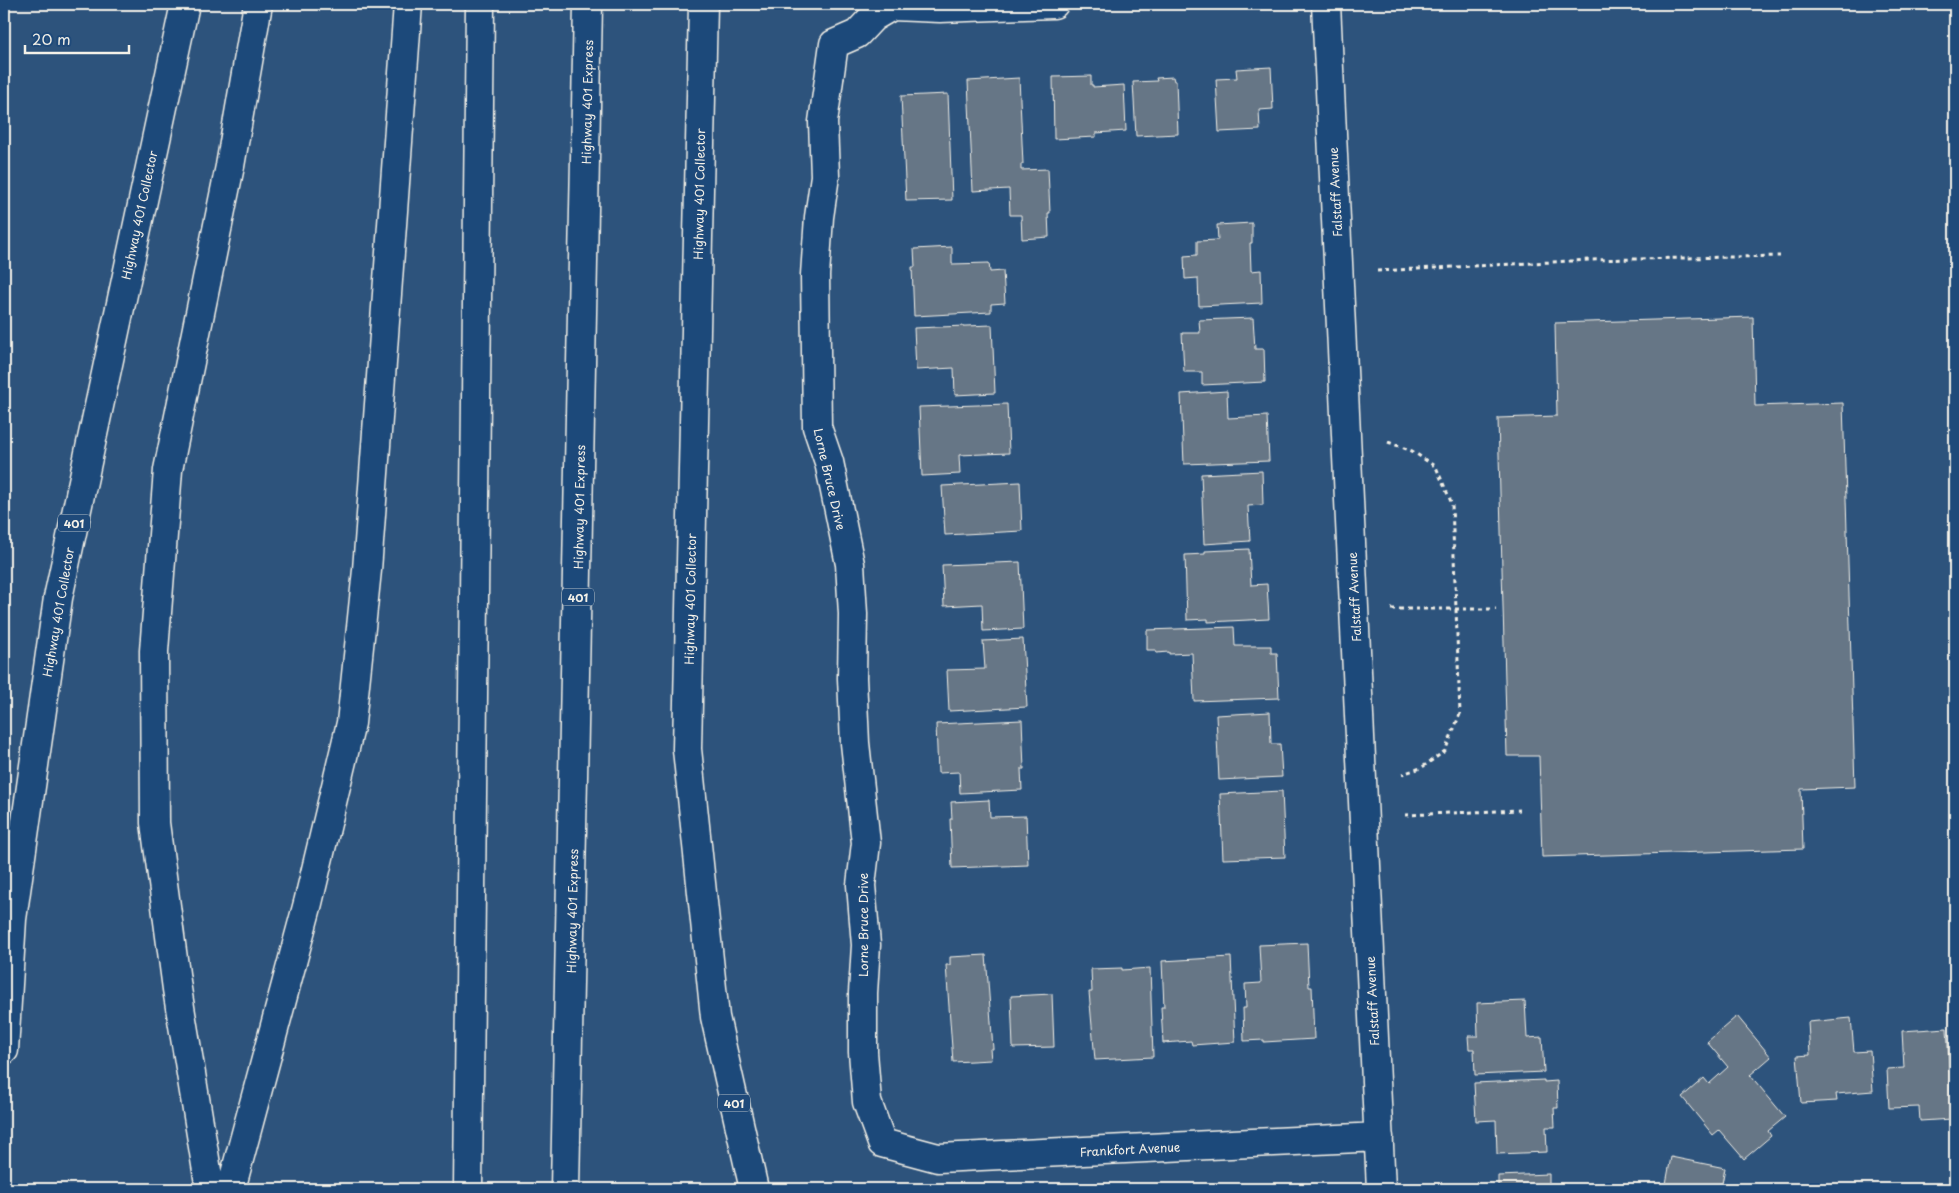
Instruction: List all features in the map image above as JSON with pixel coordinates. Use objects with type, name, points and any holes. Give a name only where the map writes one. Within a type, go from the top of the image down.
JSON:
[{"type":"main road","name":"Highway 401 Collector","points":[[4,1050],[12,919],[58,598],[185,4]]},
{"type":"main road","points":[[210,1189],[177,989],[155,823],[154,651],[168,470],[230,166],[258,4]]},
{"type":"main road","points":[[230,1189],[308,903],[351,723],[367,570],[408,4]]},
{"type":"main road","points":[[468,1189],[480,4]]},
{"type":"main road","name":"Highway 401 Express","points":[[565,1189],[588,4]]},
{"type":"main road","name":"Highway 401 Collector","points":[[703,4],[687,749],[715,1017],[754,1189]]},
{"type":"main road","name":"Lorne Bruce Drive","points":[[882,1143],[867,1102],[864,1052],[866,945],[860,885],[866,843],[855,743],[852,678],[853,614],[850,564],[829,462],[817,427],[814,275],[825,176],[823,122],[834,44],[858,34],[873,17],[892,6],[940,8],[1054,4]]},
{"type":"main road","name":"Falstaff Avenue","points":[[1326,4],[1382,1189]]},
{"type":"main road","points":[[715,1017],[736,1189]]},
{"type":"main road","name":"Frankfort Avenue","points":[[882,1143],[938,1158],[1379,1137]]},
{"type":"path","points":[[1377,270],[1590,260],[1780,256]]},
{"type":"path","points":[[1388,442],[1412,451],[1436,467],[1452,504],[1460,714],[1445,752],[1421,768],[1402,774]]},
{"type":"path","points":[[1391,609],[1496,609]]},
{"type":"path","points":[[1405,815],[1520,810]]},
{"type":"building","points":[[1271,67],[1273,109],[1259,110],[1260,130],[1219,132],[1216,79],[1237,78],[1236,69]]},
{"type":"building","points":[[1091,76],[1091,85],[1093,87],[1124,85],[1126,131],[1096,133],[1096,137],[1054,139],[1053,77]]},
{"type":"building","points":[[1173,77],[1174,81],[1176,81],[1178,134],[1136,136],[1133,82],[1157,81],[1156,78]]},
{"type":"building","points":[[1019,78],[1023,164],[1021,164],[1021,170],[1048,169],[1049,237],[1022,239],[1021,215],[1010,215],[1009,189],[973,191],[968,81]]},
{"type":"building","points":[[948,94],[952,200],[906,201],[901,96]]},
{"type":"building","points":[[1252,223],[1252,243],[1250,243],[1251,271],[1261,270],[1262,303],[1199,306],[1198,278],[1185,279],[1184,256],[1197,255],[1197,241],[1218,240],[1217,225]]},
{"type":"building","points":[[952,247],[952,264],[989,263],[990,272],[1003,271],[1005,303],[991,304],[991,312],[914,316],[912,267],[915,267],[914,249]]},
{"type":"building","points":[[1753,317],[1755,406],[1843,403],[1855,787],[1801,789],[1803,849],[1542,857],[1539,756],[1507,756],[1498,418],[1557,416],[1555,323]]},
{"type":"building","points":[[1253,318],[1255,349],[1264,349],[1265,382],[1202,385],[1202,372],[1184,372],[1182,333],[1200,333],[1199,320]]},
{"type":"building","points":[[992,325],[995,393],[955,395],[954,368],[916,370],[914,328]]},
{"type":"building","points":[[1227,391],[1228,418],[1267,416],[1269,461],[1184,464],[1181,394]]},
{"type":"building","points":[[1007,404],[1009,453],[959,455],[960,474],[922,476],[919,407]]},
{"type":"building","points":[[1262,471],[1263,505],[1248,506],[1250,541],[1204,544],[1201,474]]},
{"type":"building","points":[[1020,482],[1022,531],[945,535],[942,486]]},
{"type":"building","points":[[1249,549],[1251,585],[1267,584],[1269,619],[1208,622],[1208,619],[1187,620],[1185,555],[1205,554],[1205,551]]},
{"type":"building","points":[[1020,562],[1023,629],[983,631],[982,604],[944,606],[942,565]]},
{"type":"building","points":[[1234,627],[1235,646],[1271,646],[1271,653],[1277,653],[1279,698],[1194,701],[1192,653],[1169,654],[1169,652],[1156,653],[1156,650],[1147,650],[1147,630]]},
{"type":"building","points":[[1023,639],[1027,707],[949,711],[947,670],[985,669],[983,641]]},
{"type":"building","points":[[1270,712],[1271,744],[1280,744],[1282,777],[1219,780],[1216,715]]},
{"type":"building","points":[[1022,720],[1024,769],[1021,769],[1022,790],[960,793],[959,772],[938,773],[936,724]]},
{"type":"building","points":[[1282,791],[1285,857],[1223,859],[1220,794]]},
{"type":"building","points":[[989,800],[990,817],[1026,816],[1028,865],[952,868],[951,802]]},
{"type":"building","points":[[1307,943],[1309,987],[1312,987],[1314,1039],[1264,1042],[1264,1040],[1244,1041],[1243,1008],[1246,1008],[1245,984],[1261,983],[1259,945]]},
{"type":"building","points":[[986,955],[993,1049],[990,1049],[991,1060],[953,1062],[946,965],[950,965],[950,957]]},
{"type":"building","points":[[1231,957],[1235,1042],[1192,1045],[1191,1041],[1163,1043],[1161,1007],[1164,1007],[1162,961]]},
{"type":"building","points":[[1122,968],[1122,970],[1150,968],[1153,1057],[1095,1060],[1089,992],[1092,992],[1091,969]]},
{"type":"building","points":[[1052,994],[1054,1047],[1013,1048],[1011,996]]},
{"type":"building","points":[[1525,1001],[1527,1038],[1542,1037],[1544,1072],[1475,1075],[1474,1049],[1469,1049],[1468,1036],[1478,1036],[1477,1003]]},
{"type":"building","points":[[1737,1016],[1771,1057],[1750,1075],[1785,1117],[1768,1131],[1771,1136],[1744,1159],[1719,1130],[1713,1135],[1682,1097],[1704,1078],[1709,1084],[1728,1067],[1707,1042]]},
{"type":"building","points":[[1851,1018],[1854,1052],[1870,1051],[1873,1091],[1836,1094],[1837,1101],[1801,1103],[1797,1056],[1810,1055],[1808,1022]]},
{"type":"building","points":[[1947,1028],[1952,1119],[1920,1121],[1919,1107],[1889,1108],[1887,1069],[1904,1068],[1902,1031]]},
{"type":"building","points":[[1544,1080],[1544,1082],[1557,1081],[1558,1108],[1554,1108],[1555,1127],[1546,1127],[1547,1152],[1497,1154],[1496,1120],[1476,1121],[1474,1083]]},
{"type":"building","points":[[1671,1157],[1725,1168],[1721,1189],[1665,1189]]},
{"type":"building","points":[[1549,1174],[1549,1189],[1498,1189],[1498,1176]]}]
